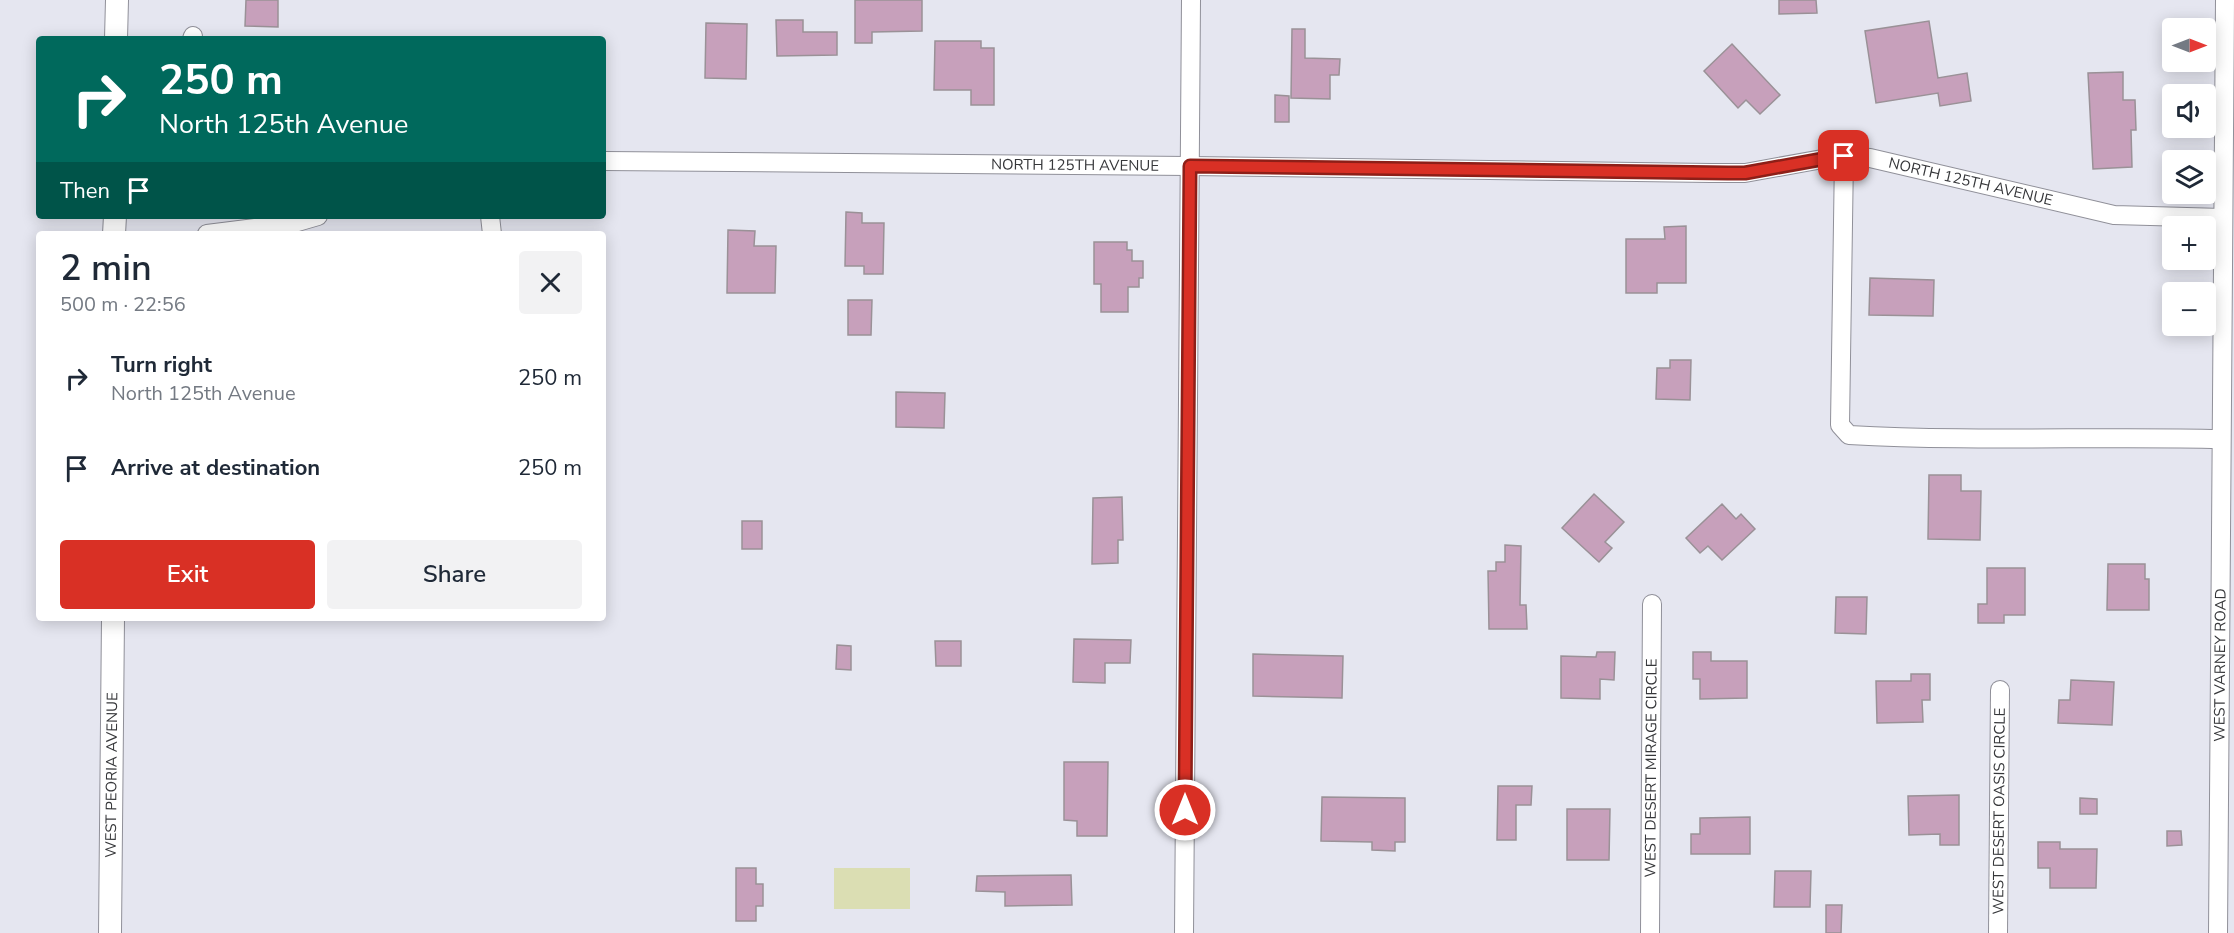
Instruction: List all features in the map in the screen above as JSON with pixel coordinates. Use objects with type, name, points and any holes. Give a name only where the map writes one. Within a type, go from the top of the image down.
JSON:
[{"type":"main road","points":[[116,36],[117,0]]},
{"type":"main road","name":"WEST PEORIA AVENUE","points":[[110,933],[113,621]]},
{"type":"street","points":[[1184,933],[1191,0]]},
{"type":"street","name":"WEST VARNEY ROAD","points":[[2218,933],[2225,0]]},
{"type":"street","points":[[1844,156],[1840,426],[1849,435],[1908,439],[2109,437],[2221,439]]},
{"type":"street","name":"NORTH 125TH AVENUE","points":[[606,161],[1745,173],[1844,156],[1870,158],[2114,215],[2223,218]]},
{"type":"street","points":[[231,231],[294,223],[308,219]]},
{"type":"street","name":"WEST DESERT MIRAGE CIRCLE","points":[[1650,933],[1652,604]]},
{"type":"street","name":"WEST DESERT OASIS CIRCLE","points":[[1998,933],[2000,690]]},
{"type":"green space","points":[[834,868],[910,868],[910,909],[834,909]]},
{"type":"building","points":[[246,0],[278,0],[278,27],[245,26]]},
{"type":"building","points":[[855,0],[922,0],[922,31],[872,32],[872,43],[855,43]]},
{"type":"building","points":[[1779,0],[1816,0],[1817,13],[1779,14]]},
{"type":"building","points":[[776,20],[803,20],[803,32],[837,32],[837,55],[777,56]]},
{"type":"building","points":[[1929,21],[1938,78],[1967,73],[1971,101],[1940,106],[1938,93],[1876,103],[1865,31]]},
{"type":"building","points":[[706,23],[747,24],[746,79],[705,78]]},
{"type":"building","points":[[1292,29],[1305,29],[1305,58],[1340,59],[1339,75],[1330,75],[1330,99],[1291,98]]},
{"type":"building","points":[[935,41],[981,41],[981,48],[994,48],[994,105],[971,105],[971,90],[934,90]]},
{"type":"building","points":[[1732,44],[1780,95],[1760,114],[1746,100],[1738,108],[1704,71]]},
{"type":"building","points":[[2123,72],[2123,100],[2135,100],[2136,130],[2131,130],[2132,167],[2093,169],[2088,73]]},
{"type":"building","points":[[1275,95],[1289,96],[1289,122],[1275,122]]},
{"type":"building","points":[[846,212],[862,213],[862,223],[884,223],[883,274],[864,274],[864,266],[845,266]]},
{"type":"building","points":[[1686,226],[1686,283],[1657,283],[1657,293],[1626,293],[1626,239],[1665,239],[1664,227]]},
{"type":"building","points":[[728,230],[755,231],[754,246],[776,246],[775,293],[727,293]]},
{"type":"building","points":[[1094,242],[1127,242],[1127,250],[1132,250],[1132,261],[1143,261],[1143,278],[1139,278],[1139,287],[1128,287],[1128,312],[1101,312],[1101,284],[1094,284]]},
{"type":"building","points":[[1870,278],[1934,280],[1933,316],[1869,315]]},
{"type":"building","points":[[848,300],[872,300],[871,335],[848,335]]},
{"type":"building","points":[[1670,360],[1691,360],[1690,400],[1656,399],[1657,368],[1670,368]]},
{"type":"building","points":[[896,392],[945,393],[944,428],[896,427]]},
{"type":"building","points":[[1929,475],[1961,475],[1961,491],[1981,491],[1980,540],[1928,539]]},
{"type":"building","points":[[1594,494],[1624,522],[1605,542],[1612,548],[1599,562],[1562,528]]},
{"type":"building","points":[[1122,497],[1123,540],[1118,540],[1118,563],[1092,564],[1093,498]]},
{"type":"building","points":[[1722,504],[1736,519],[1741,514],[1755,529],[1722,560],[1708,546],[1700,553],[1686,538]]},
{"type":"building","points":[[742,521],[762,521],[762,549],[742,549]]},
{"type":"building","points":[[1505,545],[1521,546],[1520,605],[1526,605],[1527,629],[1489,629],[1488,571],[1496,571],[1496,562],[1505,562]]},
{"type":"building","points":[[2108,564],[2145,564],[2145,579],[2149,579],[2149,610],[2107,610]]},
{"type":"building","points":[[1987,568],[2025,568],[2025,615],[2004,615],[2004,623],[1978,623],[1978,604],[1987,604]]},
{"type":"building","points":[[1836,597],[1867,597],[1866,634],[1835,633]]},
{"type":"building","points":[[1074,639],[1131,640],[1130,663],[1105,663],[1105,683],[1073,682]]},
{"type":"building","points":[[935,641],[961,641],[961,666],[936,666]]},
{"type":"building","points":[[837,645],[851,646],[851,670],[836,669]]},
{"type":"building","points":[[1597,652],[1615,652],[1614,680],[1600,679],[1600,699],[1561,698],[1561,656],[1596,657]]},
{"type":"building","points":[[1693,652],[1711,652],[1711,661],[1747,661],[1747,698],[1700,699],[1700,679],[1693,679]]},
{"type":"building","points":[[1253,654],[1343,656],[1342,698],[1253,696]]},
{"type":"building","points":[[1911,674],[1930,674],[1930,700],[1922,700],[1923,722],[1877,723],[1876,681],[1911,681]]},
{"type":"building","points":[[2071,680],[2114,682],[2112,725],[2058,723],[2059,700],[2070,700]]},
{"type":"building","points":[[1064,762],[1108,762],[1107,836],[1077,836],[1077,821],[1064,820]]},
{"type":"building","points":[[1498,786],[1532,786],[1531,805],[1516,805],[1516,840],[1497,840]]},
{"type":"building","points":[[1959,795],[1959,845],[1940,845],[1940,834],[1909,835],[1908,796]]},
{"type":"building","points":[[1322,797],[1405,798],[1405,842],[1395,842],[1395,851],[1372,850],[1372,842],[1321,841]]},
{"type":"building","points":[[2080,798],[2097,799],[2097,814],[2080,814]]},
{"type":"building","points":[[1567,809],[1610,809],[1609,860],[1567,860]]},
{"type":"building","points":[[1750,817],[1750,854],[1691,854],[1691,834],[1700,834],[1700,818]]},
{"type":"building","points":[[2167,831],[2181,831],[2182,845],[2167,846]]},
{"type":"building","points":[[2038,842],[2060,842],[2060,849],[2097,849],[2096,888],[2050,888],[2050,868],[2038,868]]},
{"type":"building","points":[[736,868],[756,868],[756,884],[763,884],[763,906],[756,906],[756,921],[736,921]]},
{"type":"building","points":[[1775,871],[1811,871],[1810,907],[1774,907]]},
{"type":"building","points":[[1071,875],[1072,905],[1005,906],[1005,892],[976,891],[977,876]]},
{"type":"building","points":[[1826,905],[1842,905],[1841,933],[1826,933]]},
{"type":"route","points":[[1185,810],[1190,166],[1745,173],[1844,156]]}]
